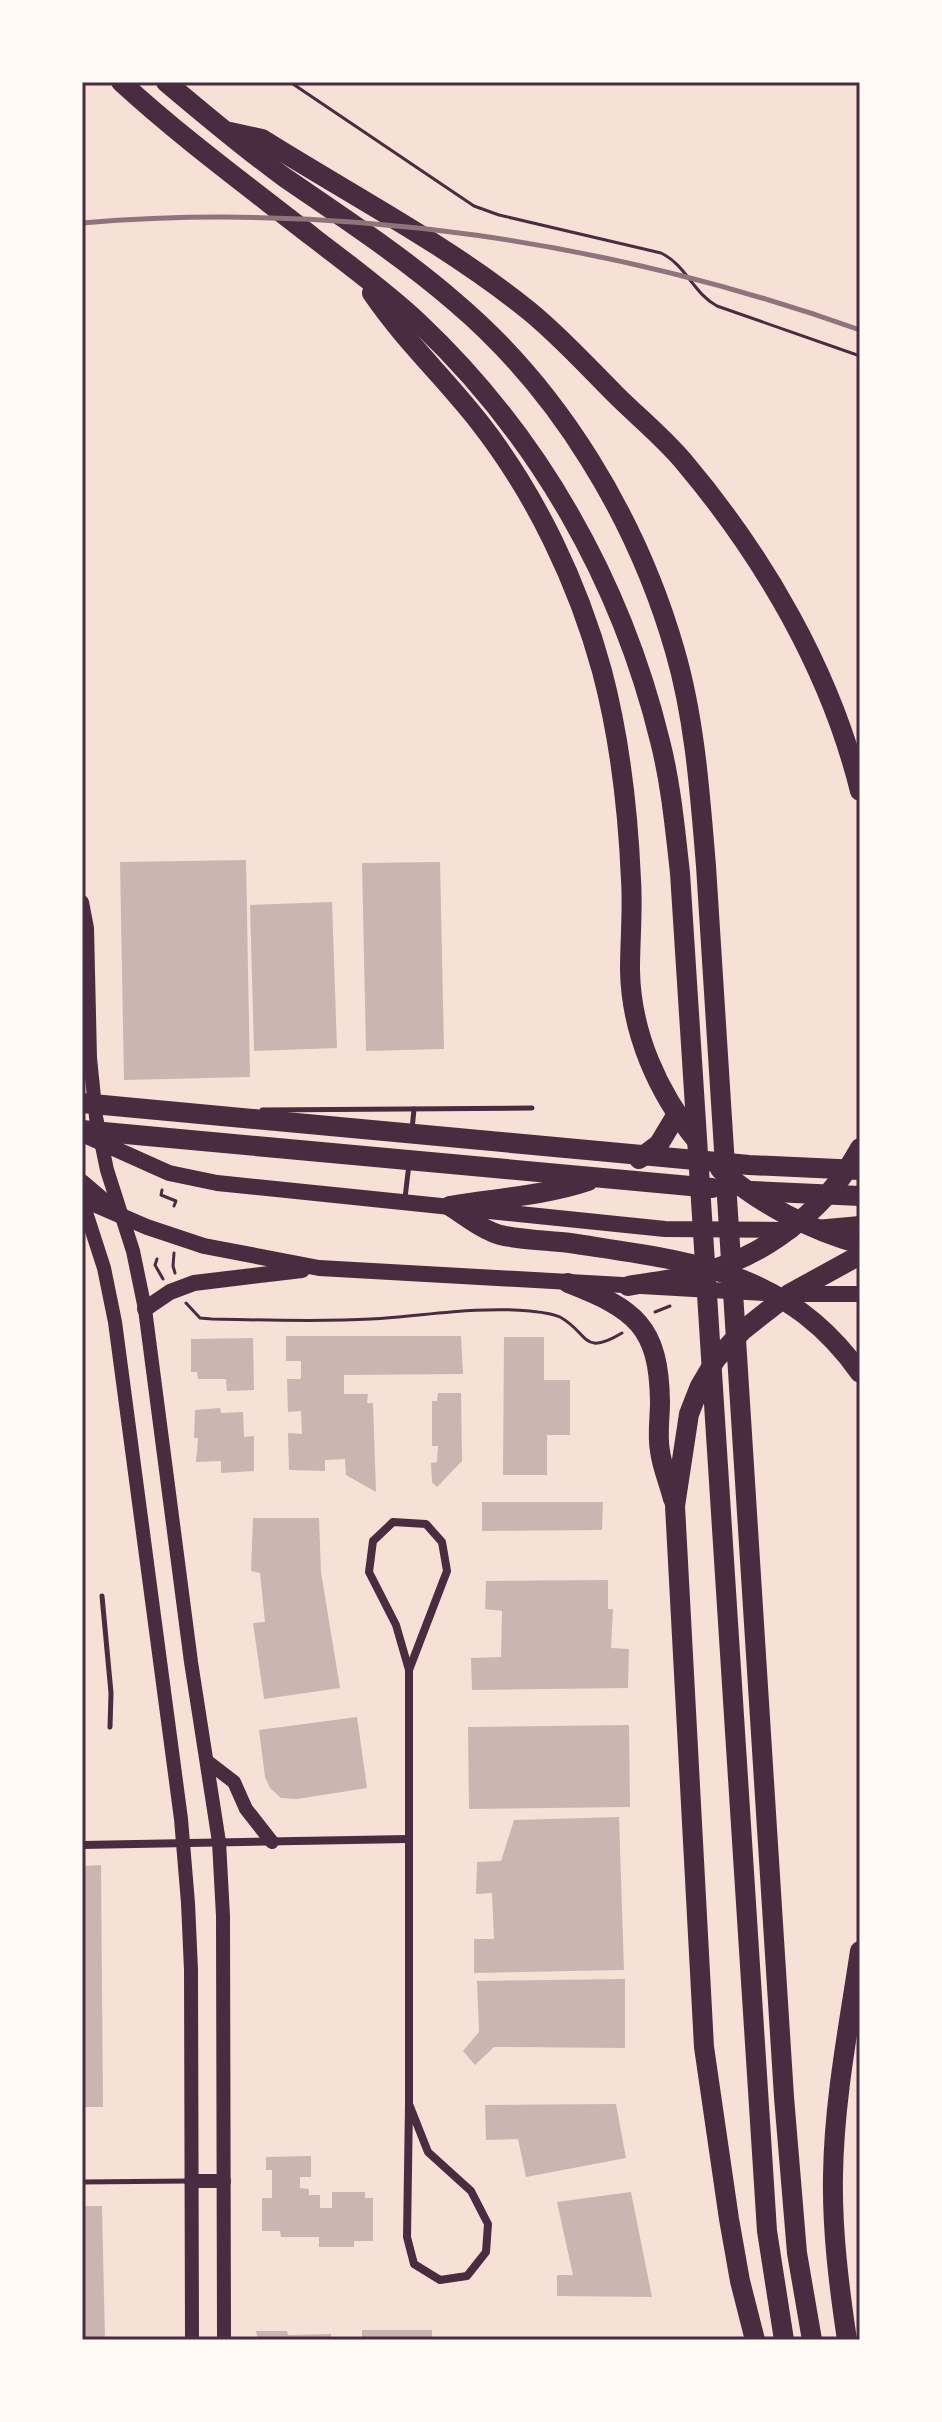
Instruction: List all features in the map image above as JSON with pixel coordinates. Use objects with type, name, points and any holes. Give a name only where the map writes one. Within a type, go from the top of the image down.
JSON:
[{"type":"highway","points":[[121,82],[180,134],[416,320],[503,412],[576,524],[609,588],[641,674],[663,757],[680,873],[767,2231],[784,2340]]},
{"type":"highway","points":[[166,82],[222,130],[455,302],[497,341],[570,429],[600,479],[631,534],[675,650],[688,708],[701,811],[790,2183],[797,2253],[812,2340]]},
{"type":"highway","points":[[222,130],[262,139],[446,252],[498,288],[557,335],[673,450],[737,529],[793,621],[824,687],[860,791]]},
{"type":"highway","points":[[359,273],[390,319],[448,383],[512,469],[566,571],[586,622],[602,672],[628,819],[632,896],[630,973],[636,1017],[650,1065],[677,1114],[707,1154],[735,1182],[800,1226],[860,1244]]},
{"type":"highway","points":[[82,1103],[749,1165],[860,1170]]},
{"type":"highway","points":[[450,1206],[561,1189],[608,1174],[631,1164],[659,1144],[677,1114]]},
{"type":"highway","points":[[82,1132],[655,1184],[860,1196]]},
{"type":"highway","points":[[628,1286],[715,1269],[800,1226],[842,1179],[860,1148]]},
{"type":"highway","points":[[450,1206],[494,1234],[597,1247],[715,1269],[782,1295],[829,1334],[860,1373]]},
{"type":"highway","points":[[755,2340],[732,2234],[704,2047],[675,1506],[689,1414],[700,1386],[728,1344],[782,1295],[860,1255]]},
{"type":"highway","points":[[568,1283],[612,1301],[638,1322],[651,1341],[658,1363],[660,1451],[675,1506]]},
{"type":"highway","points":[[847,2340],[834,2227],[833,2175],[837,2110],[860,1951]]},
{"type":"main road","points":[[82,902],[88,947],[92,1081],[101,1145],[133,1251],[145,1309],[191,1662],[219,1842],[223,1916],[224,2340]]},
{"type":"main road","points":[[82,1132],[101,1145],[169,1173],[217,1183],[665,1229],[860,1224]]},
{"type":"main road","points":[[82,1182],[122,1217]]},
{"type":"main road","points":[[82,1200],[176,1238],[231,1253],[319,1268],[782,1295],[860,1294]]},
{"type":"main road","points":[[82,1200],[104,1268],[115,1322],[182,1841],[191,1970],[192,2340]]},
{"type":"main road","points":[[145,1309],[173,1286],[319,1268]]},
{"type":"main road","points":[[208,1762],[234,1782],[246,1809],[272,1842]]},
{"type":"main road","points":[[191,2181],[224,2181]]},
{"type":"street","points":[[409,1670],[447,1571],[442,1542],[426,1524],[393,1522],[373,1541],[369,1572],[396,1625],[409,1670],[407,2237],[414,2264],[440,2280],[467,2276],[486,2252],[488,2224],[471,2191],[428,2152],[409,2104]]},
{"type":"street","points":[[82,1845],[408,1839]]},
{"type":"lane","points":[[411,1137],[414,1108]]},
{"type":"lane","points":[[262,1110],[532,1108]]},
{"type":"lane","points":[[201,1111],[246,1110]]},
{"type":"lane","points":[[404,1203],[410,1152]]},
{"type":"lane","points":[[102,1596],[111,1693],[110,1727]]},
{"type":"lane","points":[[82,2182],[191,2181]]},
{"type":"path","points":[[290,82],[474,206],[499,215],[661,253],[681,267],[701,294],[717,306],[860,356]]},
{"type":"path","points":[[162,1190],[161,1195],[176,1201],[174,1206]]},
{"type":"path","points":[[173,1286],[176,1238]]},
{"type":"path","points":[[157,1259],[155,1265],[200,1318],[373,1319],[404,1314],[528,1311],[561,1318],[584,1339],[596,1344],[607,1341],[661,1308],[676,1304]]},
{"type":"building","points":[[246,860],[250,1077],[124,1080],[120,862]]},
{"type":"building","points":[[440,862],[444,1049],[366,1051],[362,863]]},
{"type":"building","points":[[332,902],[337,1048],[254,1051],[250,905]]},
{"type":"building","points":[[286,1336],[461,1336],[463,1374],[344,1375],[344,1394],[368,1394],[367,1403],[373,1403],[376,1492],[346,1475],[345,1459],[325,1460],[325,1471],[289,1470],[288,1433],[302,1434],[301,1411],[288,1412],[287,1379],[301,1379],[301,1361],[286,1361]]},
{"type":"building","points":[[504,1337],[544,1337],[544,1380],[570,1380],[570,1435],[547,1435],[547,1475],[503,1475]]},
{"type":"building","points":[[253,1338],[254,1390],[227,1391],[226,1379],[198,1379],[197,1372],[191,1372],[191,1339]]},
{"type":"building","points":[[438,1393],[461,1393],[462,1461],[437,1487],[432,1482],[431,1463],[437,1462],[438,1446],[432,1446],[432,1401],[437,1401]]},
{"type":"building","points":[[220,1408],[221,1413],[243,1412],[244,1437],[254,1436],[254,1471],[221,1473],[221,1461],[196,1462],[198,1438],[194,1438],[195,1410]]},
{"type":"building","points":[[482,1502],[603,1502],[602,1530],[482,1531]]},
{"type":"building","points":[[253,1518],[319,1518],[321,1572],[340,1688],[264,1699],[253,1623],[265,1622],[260,1573],[251,1571]]},
{"type":"building","points":[[608,1580],[608,1609],[613,1609],[611,1648],[629,1649],[628,1688],[472,1690],[471,1658],[501,1657],[502,1611],[485,1609],[486,1581]]},
{"type":"building","points":[[357,1717],[367,1788],[297,1799],[281,1798],[270,1788],[265,1777],[259,1730]]},
{"type":"building","points":[[629,1725],[630,1807],[469,1809],[468,1727]]},
{"type":"building","points":[[619,1817],[624,1970],[474,1973],[474,1939],[494,1939],[492,1893],[476,1894],[477,1862],[501,1861],[514,1820]]},
{"type":"building","points":[[101,1865],[103,2107],[82,2107],[82,1866]]},
{"type":"building","points":[[625,1979],[625,2048],[494,2047],[475,2065],[463,2051],[479,2032],[477,1981]]},
{"type":"building","points":[[616,2104],[626,2158],[526,2177],[518,2139],[486,2140],[485,2105]]},
{"type":"building","points":[[311,2156],[311,2177],[300,2177],[300,2188],[309,2189],[309,2195],[320,2195],[320,2208],[332,2208],[332,2192],[365,2192],[365,2198],[373,2198],[373,2241],[354,2241],[354,2247],[319,2247],[319,2237],[281,2237],[280,2231],[262,2231],[262,2198],[272,2198],[272,2170],[266,2170],[266,2157]]},
{"type":"building","points":[[631,2192],[652,2297],[557,2296],[557,2275],[573,2275],[557,2202]]},
{"type":"building","points":[[82,2206],[102,2206],[105,2340],[82,2340]]},
{"type":"building","points":[[362,2330],[432,2330],[432,2340],[362,2340]]},
{"type":"building","points":[[256,2331],[287,2331],[288,2335],[331,2334],[331,2340],[258,2340]]},
{"type":"railway","points":[[82,223],[181,218],[280,218],[378,224],[477,235],[671,273],[766,299],[860,330]]}]
